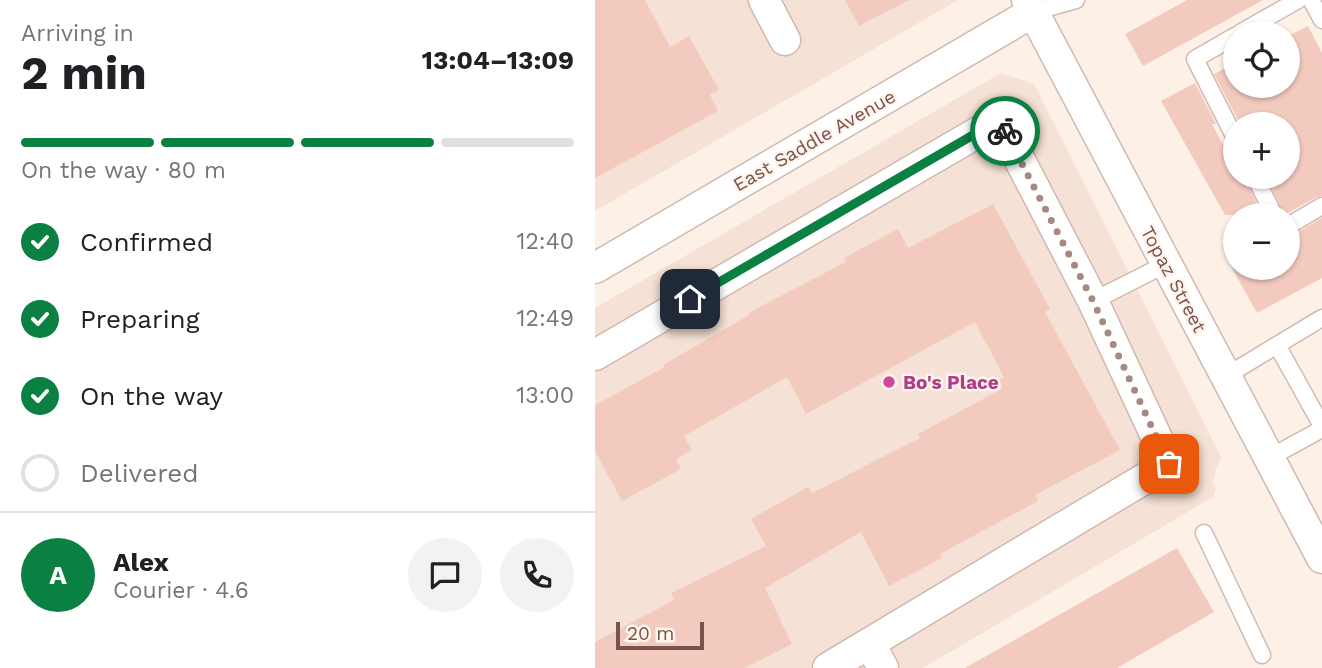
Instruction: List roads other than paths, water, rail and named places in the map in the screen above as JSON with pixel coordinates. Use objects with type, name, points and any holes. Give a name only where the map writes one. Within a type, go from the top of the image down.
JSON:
[{"type":"street","points":[[764,0],[785,40]]},
{"type":"street","name":"Topaz Street","points":[[1030,6],[1322,558]]},
{"type":"street","name":"East Saddle Avenue","points":[[595,268],[1030,6]]},
{"type":"street","points":[[595,355],[999,120],[1093,301],[1169,464],[876,656],[828,668]]},
{"type":"lane","points":[[1030,6],[1076,0]]},
{"type":"lane","points":[[1261,21],[1299,0]]},
{"type":"lane","points":[[1311,0],[1322,20]]},
{"type":"lane","points":[[1223,43],[1195,59],[1223,114]]},
{"type":"lane","points":[[1300,219],[1322,206]]},
{"type":"lane","points":[[1093,301],[1166,264]]},
{"type":"lane","points":[[1226,376],[1322,318]]},
{"type":"lane","points":[[1269,458],[1322,428],[1277,345]]},
{"type":"lane","points":[[1204,533],[1262,655]]},
{"type":"place","name":"Bo's Place","points":[[889,382]]}]
